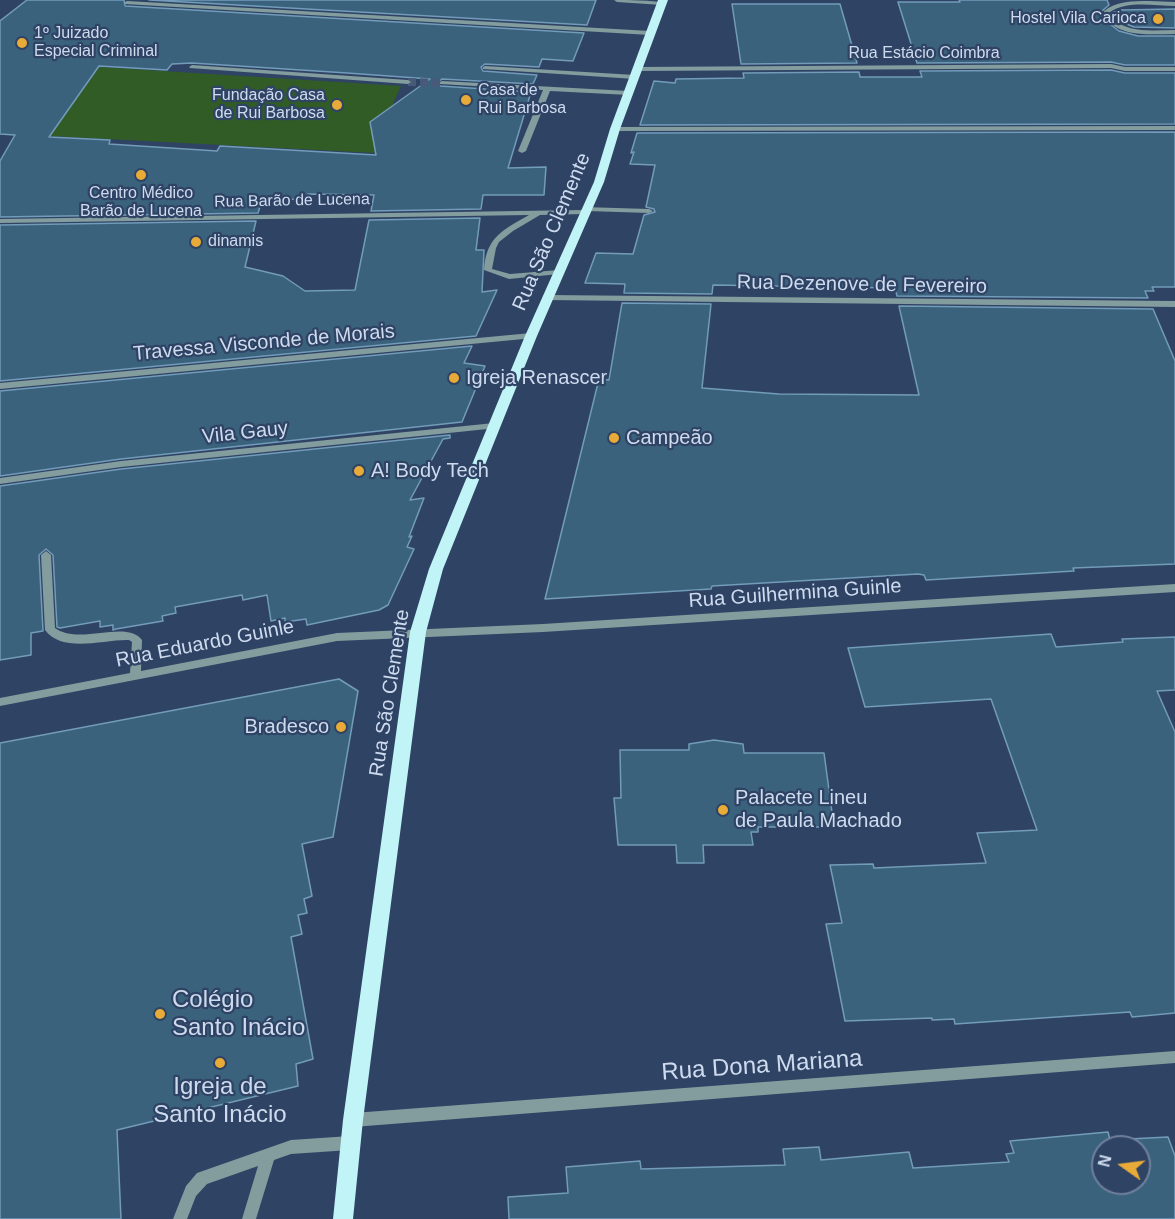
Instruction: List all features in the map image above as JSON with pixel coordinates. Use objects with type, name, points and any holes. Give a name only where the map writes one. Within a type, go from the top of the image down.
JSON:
[{"type":"main road","name":"Rua São Clemente","points":[[343,1219],[350,1143],[418,632],[436,569],[531,336],[599,182],[615,129],[662,1]]},
{"type":"street","points":[[618,0],[662,1]]},
{"type":"street","points":[[128,3],[651,31]]},
{"type":"street","points":[[1175,4],[1120,5],[1111,7],[1107,11],[1108,19],[1121,30],[1175,32]]},
{"type":"street","points":[[493,20],[651,31]]},
{"type":"street","name":"Rua Estácio Coimbra","points":[[485,68],[637,73],[673,69],[1111,66],[1125,69],[1175,69]]},
{"type":"street","points":[[192,67],[408,82]]},
{"type":"street","points":[[442,83],[629,93]]},
{"type":"street","points":[[522,151],[547,89]]},
{"type":"street","points":[[615,129],[1175,128]]},
{"type":"street","name":"Rua Barão de Lucena","points":[[0,220],[650,211]]},
{"type":"street","points":[[538,213],[493,242],[487,253],[488,270],[509,277],[559,272]]},
{"type":"street","name":"Rua Dezenove de Fevereiro","points":[[548,298],[1175,304]]},
{"type":"street","name":"Travessa Visconde de Morais","points":[[0,386],[531,336]]},
{"type":"street","name":"Vila Gauy","points":[[0,481],[121,464],[494,426]]},
{"type":"street","points":[[46,555],[50,630],[56,637],[68,639],[131,636],[137,640],[135,675]]},
{"type":"street","name":"Rua Guilhermina Guinle","points":[[418,632],[543,628],[1175,588]]},
{"type":"street","name":"Rua Eduardo Guinle","points":[[0,702],[337,636],[418,632]]},
{"type":"street","name":"Rua Dona Mariana","points":[[353,1120],[1175,1057]]},
{"type":"street","points":[[180,1219],[191,1191],[202,1178],[291,1147],[350,1143]]},
{"type":"street","points":[[249,1219],[267,1155]]},
{"type":"green space","points":[[99,67],[401,86],[391,108],[395,154],[49,136]]},
{"type":"building","points":[[27,0],[124,0],[125,6],[584,33],[573,61],[542,59],[539,67],[485,64],[481,67],[483,71],[537,75],[533,84],[442,79],[438,82],[440,86],[531,92],[508,168],[546,167],[544,195],[483,195],[481,209],[371,211],[374,195],[308,194],[307,199],[262,200],[258,213],[0,217],[0,161],[15,135],[0,134],[0,21]],"holes":[[[192,63],[430,79],[370,122],[376,155],[220,146],[217,151],[109,144],[110,140],[49,137],[99,66],[167,70],[172,64]]]},
{"type":"building","points":[[149,0],[596,0],[587,25]]},
{"type":"building","points":[[959,0],[1107,0],[1109,5],[1102,11],[1103,19],[1119,31],[1138,36],[1175,36],[1175,65],[1125,65],[1111,62],[917,63],[898,2],[960,2]]},
{"type":"building","points":[[732,4],[840,4],[857,63],[741,64]]},
{"type":"building","points":[[1175,9],[1175,28],[1134,27],[1119,21],[1113,17],[1112,13],[1121,10]]},
{"type":"building","points":[[1111,70],[1125,73],[1175,73],[1175,124],[640,125],[654,81],[675,83],[676,79],[744,78],[743,73],[859,72],[860,77],[922,77],[920,71]]},
{"type":"building","points":[[1175,132],[1175,287],[1152,287],[1154,291],[1145,291],[1148,298],[897,296],[895,288],[713,285],[712,294],[624,293],[625,284],[585,283],[596,253],[633,254],[644,215],[655,212],[654,209],[646,207],[655,165],[630,164],[637,133]]},
{"type":"building","points":[[480,218],[476,250],[484,250],[482,292],[497,290],[476,336],[0,381],[0,225],[256,221],[245,267],[283,276],[305,291],[355,290],[369,220]]},
{"type":"building","points":[[622,303],[711,304],[702,388],[779,394],[919,395],[899,306],[1153,309],[1175,361],[1175,564],[1073,568],[1074,571],[926,580],[924,575],[918,574],[712,586],[711,589],[545,599],[599,379],[609,380]]},
{"type":"building","points":[[472,346],[464,363],[485,366],[462,422],[121,459],[0,476],[0,391]]},
{"type":"building","points":[[450,435],[450,438],[443,439],[410,500],[424,498],[407,547],[414,549],[388,605],[379,610],[307,625],[306,619],[285,622],[285,618],[271,621],[267,595],[243,600],[242,595],[175,607],[176,613],[162,616],[163,621],[113,630],[113,625],[100,627],[100,621],[60,628],[57,627],[53,555],[46,549],[39,555],[43,631],[31,633],[31,655],[0,660],[0,486],[121,469]]},
{"type":"building","points":[[1051,634],[1056,647],[1123,642],[1122,639],[1175,637],[1175,690],[1157,691],[1175,732],[1175,1013],[1132,1017],[1130,1012],[955,1024],[954,1019],[932,1020],[932,1018],[845,1021],[826,924],[842,923],[830,865],[873,864],[874,868],[986,863],[977,833],[1037,830],[991,699],[865,707],[848,648]]},
{"type":"building","points":[[339,679],[358,691],[333,837],[302,844],[312,896],[304,899],[307,913],[298,915],[302,934],[291,937],[313,1059],[296,1064],[298,1086],[117,1130],[121,1219],[0,1219],[0,743]]},
{"type":"building","name":"Palacete Lineu de Paula Machado","points":[[714,740],[743,744],[744,753],[824,753],[834,827],[758,827],[758,832],[751,832],[753,845],[703,845],[704,863],[677,863],[676,845],[618,845],[614,798],[621,798],[620,750],[689,750],[689,744]]},
{"type":"building","points":[[1108,1132],[1109,1135],[1091,1135],[1091,1195],[1151,1195],[1151,1138],[1168,1137],[1175,1156],[1175,1219],[509,1219],[508,1197],[568,1193],[566,1167],[640,1161],[641,1169],[785,1165],[783,1149],[819,1147],[821,1160],[909,1152],[913,1168],[1009,1162],[1006,1154],[1014,1153],[1010,1141]]},
{"type":"tunnel","points":[[408,82],[442,83]]},
{"type":"place","name":"Hostel Vila Carioca","points":[[1158,19]]},
{"type":"place","name":"1º Juizado Especial Criminal","points":[[22,43]]},
{"type":"place","name":"Casa de Rui Barbosa","points":[[466,100]]},
{"type":"place","name":"Fundação Casa de Rui Barbosa","points":[[337,105]]},
{"type":"place","name":"Centro Médico Barão de Lucena","points":[[141,175]]},
{"type":"place","name":"dinamis","points":[[196,242]]},
{"type":"place","name":"Igreja Renascer","points":[[454,378]]},
{"type":"place","name":"Campeão","points":[[614,438]]},
{"type":"place","name":"A! Body Tech","points":[[359,471]]},
{"type":"place","name":"Bradesco","points":[[341,727]]},
{"type":"place","name":"Palacete Lineu de Paula Machado","points":[[723,810]]},
{"type":"place","name":"Colégio Santo Inácio","points":[[160,1014]]},
{"type":"place","name":"Igreja de Santo Inácio","points":[[220,1063]]}]
